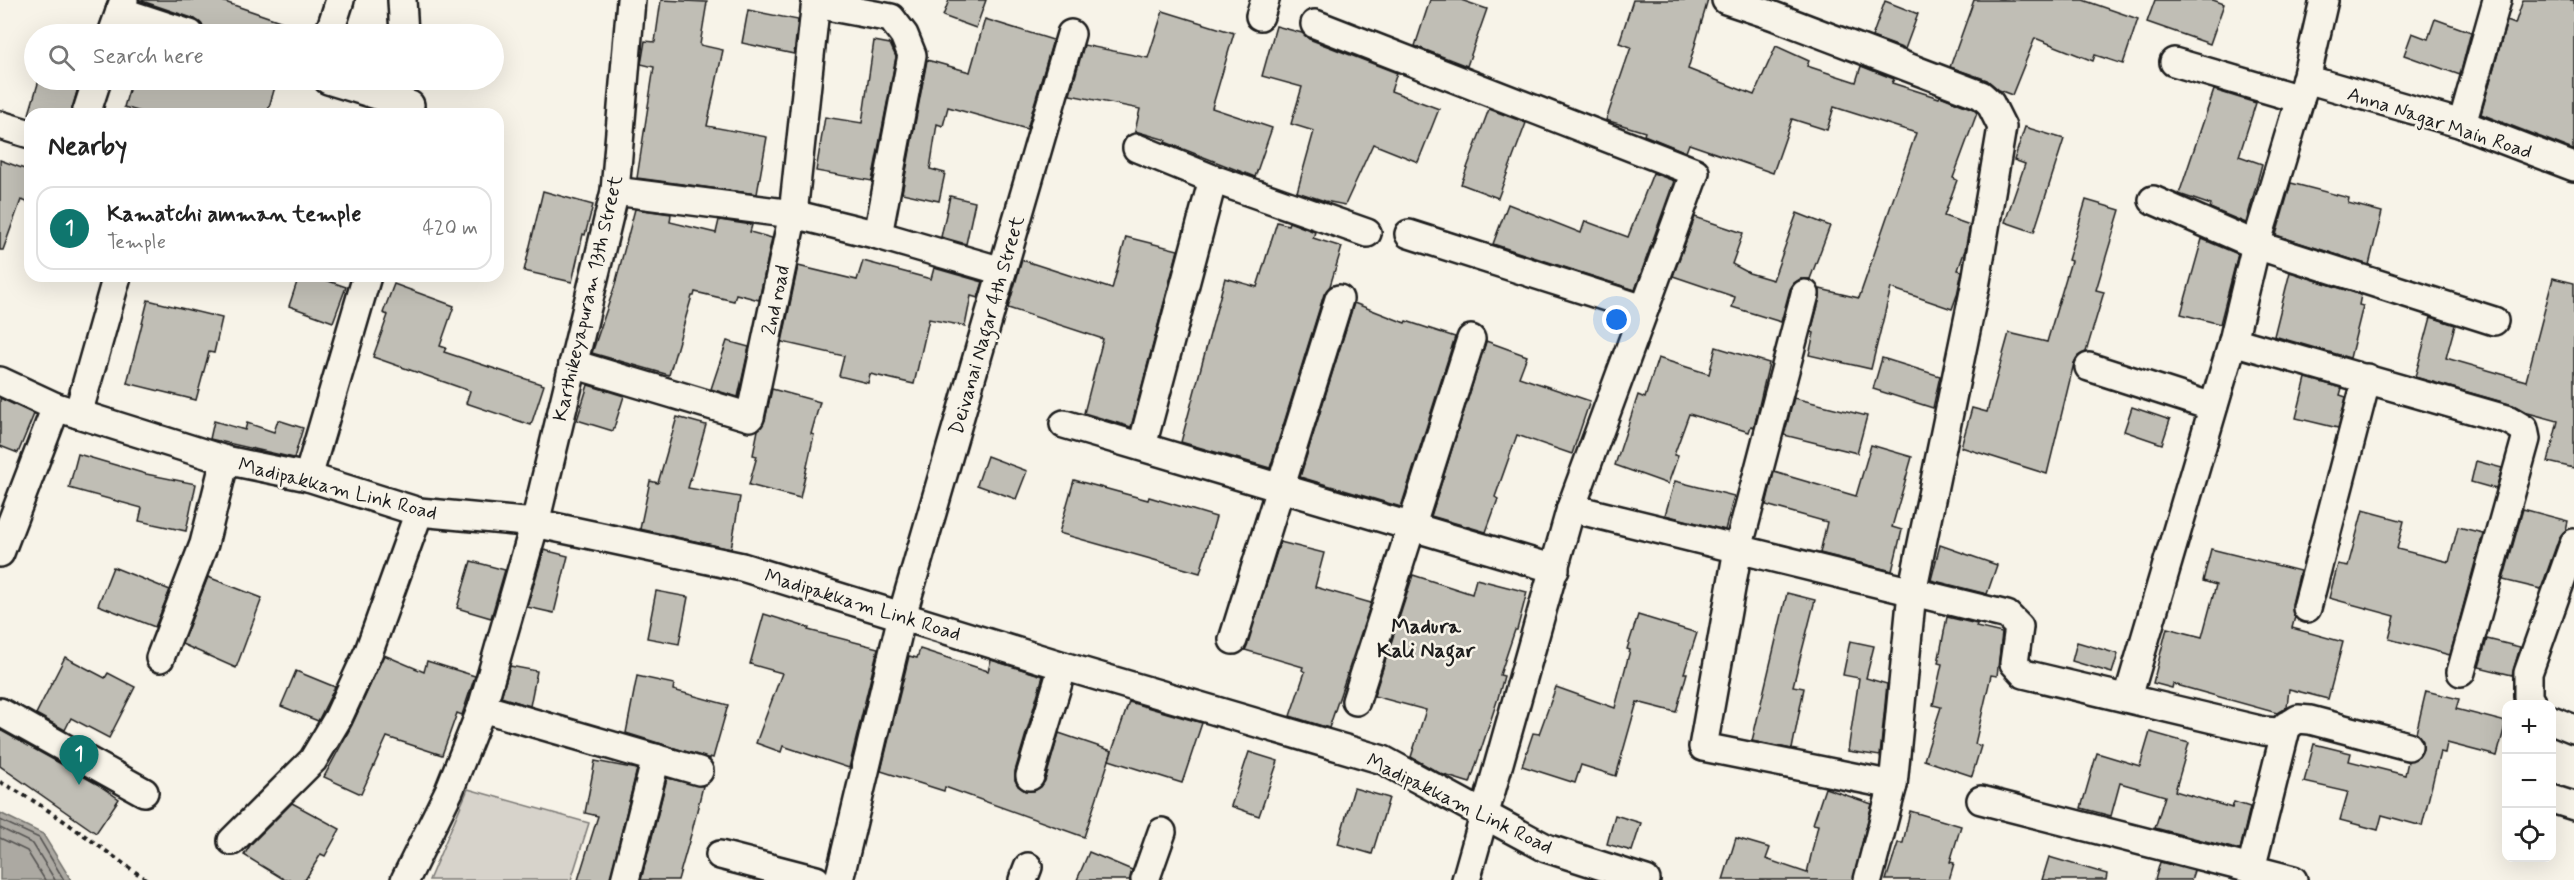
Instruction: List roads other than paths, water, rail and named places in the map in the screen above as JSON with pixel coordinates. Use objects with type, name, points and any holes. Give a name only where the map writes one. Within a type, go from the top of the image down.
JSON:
[{"type":"street","points":[[332,24],[340,0]]},
{"type":"street","points":[[402,0],[403,24]]},
{"type":"street","name":"Karthikeyapuram 13th Street","points":[[405,880],[449,790],[482,708],[535,523],[615,191],[631,0]]},
{"type":"street","points":[[1726,0],[1981,95],[1990,103],[2002,127],[1975,287],[1912,592],[1893,785],[1868,880]]},
{"type":"street","points":[[2128,697],[2233,341],[2256,245],[2303,89],[2324,0]]},
{"type":"street","points":[[2462,124],[2497,0]]},
{"type":"street","points":[[816,2],[891,18],[904,35],[912,55],[878,236]]},
{"type":"street","name":"2nd road","points":[[573,364],[750,417],[793,214],[816,2]]},
{"type":"street","points":[[118,15],[152,24]]},
{"type":"street","points":[[1315,24],[1695,172],[1571,508],[1466,880]]},
{"type":"street","name":"Deivanai Nagar 4th Street","points":[[839,880],[902,616],[1071,34]]},
{"type":"street","name":"Anna Nagar Main Road","points":[[2174,62],[2462,124],[2574,167]]},
{"type":"street","points":[[88,108],[94,90]]},
{"type":"street","points":[[368,90],[409,100]]},
{"type":"street","points":[[0,125],[24,132]]},
{"type":"street","points":[[1137,148],[1213,179],[1367,233]]},
{"type":"street","points":[[1142,446],[1213,179]]},
{"type":"street","points":[[615,191],[793,214],[1002,271]]},
{"type":"street","points":[[2153,200],[2256,245],[2494,321]]},
{"type":"street","points":[[1409,234],[1644,309]]},
{"type":"street","points":[[0,552],[67,410],[115,282]]},
{"type":"street","points":[[308,477],[365,282]]},
{"type":"street","points":[[1805,294],[1738,549],[1703,747],[1893,785]]},
{"type":"street","points":[[1233,640],[1339,299]]},
{"type":"street","points":[[1356,701],[1471,339]]},
{"type":"street","points":[[2233,341],[2509,420],[2524,429],[2526,439],[2461,672]]},
{"type":"street","points":[[2089,367],[2213,407]]},
{"type":"street","points":[[2307,608],[2367,378]]},
{"type":"street","points":[[0,381],[67,410]]},
{"type":"street","name":"Madipakkam Link Road","points":[[67,410],[225,460],[308,477],[419,512],[535,523],[741,567],[1063,666],[1383,760],[1545,848],[1646,880]]},
{"type":"street","points":[[1064,424],[1555,569]]},
{"type":"street","points":[[160,658],[204,544],[225,460]]},
{"type":"street","points":[[1571,508],[2007,615],[2019,627],[2014,663],[2024,674],[2264,731],[2278,732],[2298,719],[2310,720],[2408,746]]},
{"type":"street","points":[[232,841],[313,759],[338,718],[369,651],[419,512]]},
{"type":"street","points":[[2530,700],[2528,673],[2573,552]]},
{"type":"street","points":[[1030,776],[1063,666]]},
{"type":"street","points":[[482,708],[699,771]]},
{"type":"street","points":[[0,712],[144,792]]},
{"type":"street","points":[[2556,722],[2574,729]]},
{"type":"street","points":[[2252,869],[2287,725]]},
{"type":"street","points":[[625,880],[656,758]]},
{"type":"street","points":[[1981,800],[2294,880]]},
{"type":"street","points":[[2556,800],[2574,806]]},
{"type":"street","points":[[1145,880],[1162,832]]},
{"type":"street","points":[[720,855],[816,880]]},
{"type":"water","points":[[0,813],[43,834],[71,880],[0,880]]},
{"type":"place","name":"Kamatchi amman temple","points":[[79,785]]},
{"type":"district","name":"Madura Kali Nagar","points":[[1426,638]]}]
